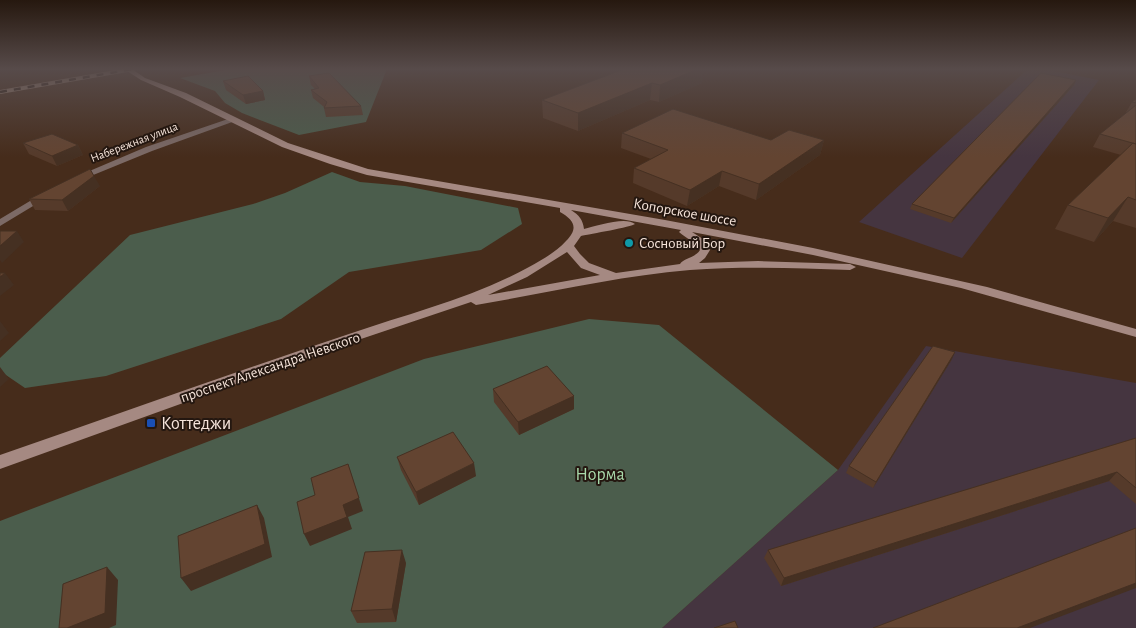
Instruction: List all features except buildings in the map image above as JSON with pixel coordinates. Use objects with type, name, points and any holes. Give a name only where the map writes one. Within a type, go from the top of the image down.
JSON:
[{"type":"main road","points":[[189,98],[231,120]]},
{"type":"main road","name":"Копорское шоссе","points":[[231,120],[285,145],[367,172],[665,225],[962,284],[1136,333]]},
{"type":"main road","points":[[558,206],[576,215],[580,223],[579,233]]},
{"type":"main road","points":[[456,304],[518,278],[548,261],[568,245],[579,233],[614,225],[665,225],[693,235],[702,243],[705,250],[703,256],[695,261],[669,269]]},
{"type":"main road","points":[[568,245],[574,258],[587,267],[601,272],[622,275]]},
{"type":"main road","points":[[456,304],[622,275],[669,269],[770,264],[895,270]]},
{"type":"main road","name":"проспект Александра Невского","points":[[0,462],[363,334],[456,304]]},
{"type":"street","name":"Набережная улица","points":[[70,181],[149,149],[231,120]]},
{"type":"street","points":[[0,223],[53,191]]},
{"type":"shaded area","points":[[996,98],[1085,98],[962,258],[859,222]]},
{"type":"shaded area","points":[[926,346],[1136,383],[1136,628],[662,628],[838,470]]},
{"type":"green space","points":[[221,98],[375,98],[366,122],[299,135],[242,113],[225,103]]},
{"type":"green space","points":[[332,172],[360,182],[405,186],[518,208],[522,224],[481,250],[349,272],[281,319],[106,376],[25,388],[0,371],[0,358],[130,235],[253,204],[285,193]]},
{"type":"green space","name":"Норма","points":[[589,319],[659,325],[838,470],[662,628],[0,628],[0,521],[424,359]]},
{"type":"place","name":"Сосновый Бор","points":[[629,243]]},
{"type":"place","name":"Коттеджи","points":[[151,423]]}]
